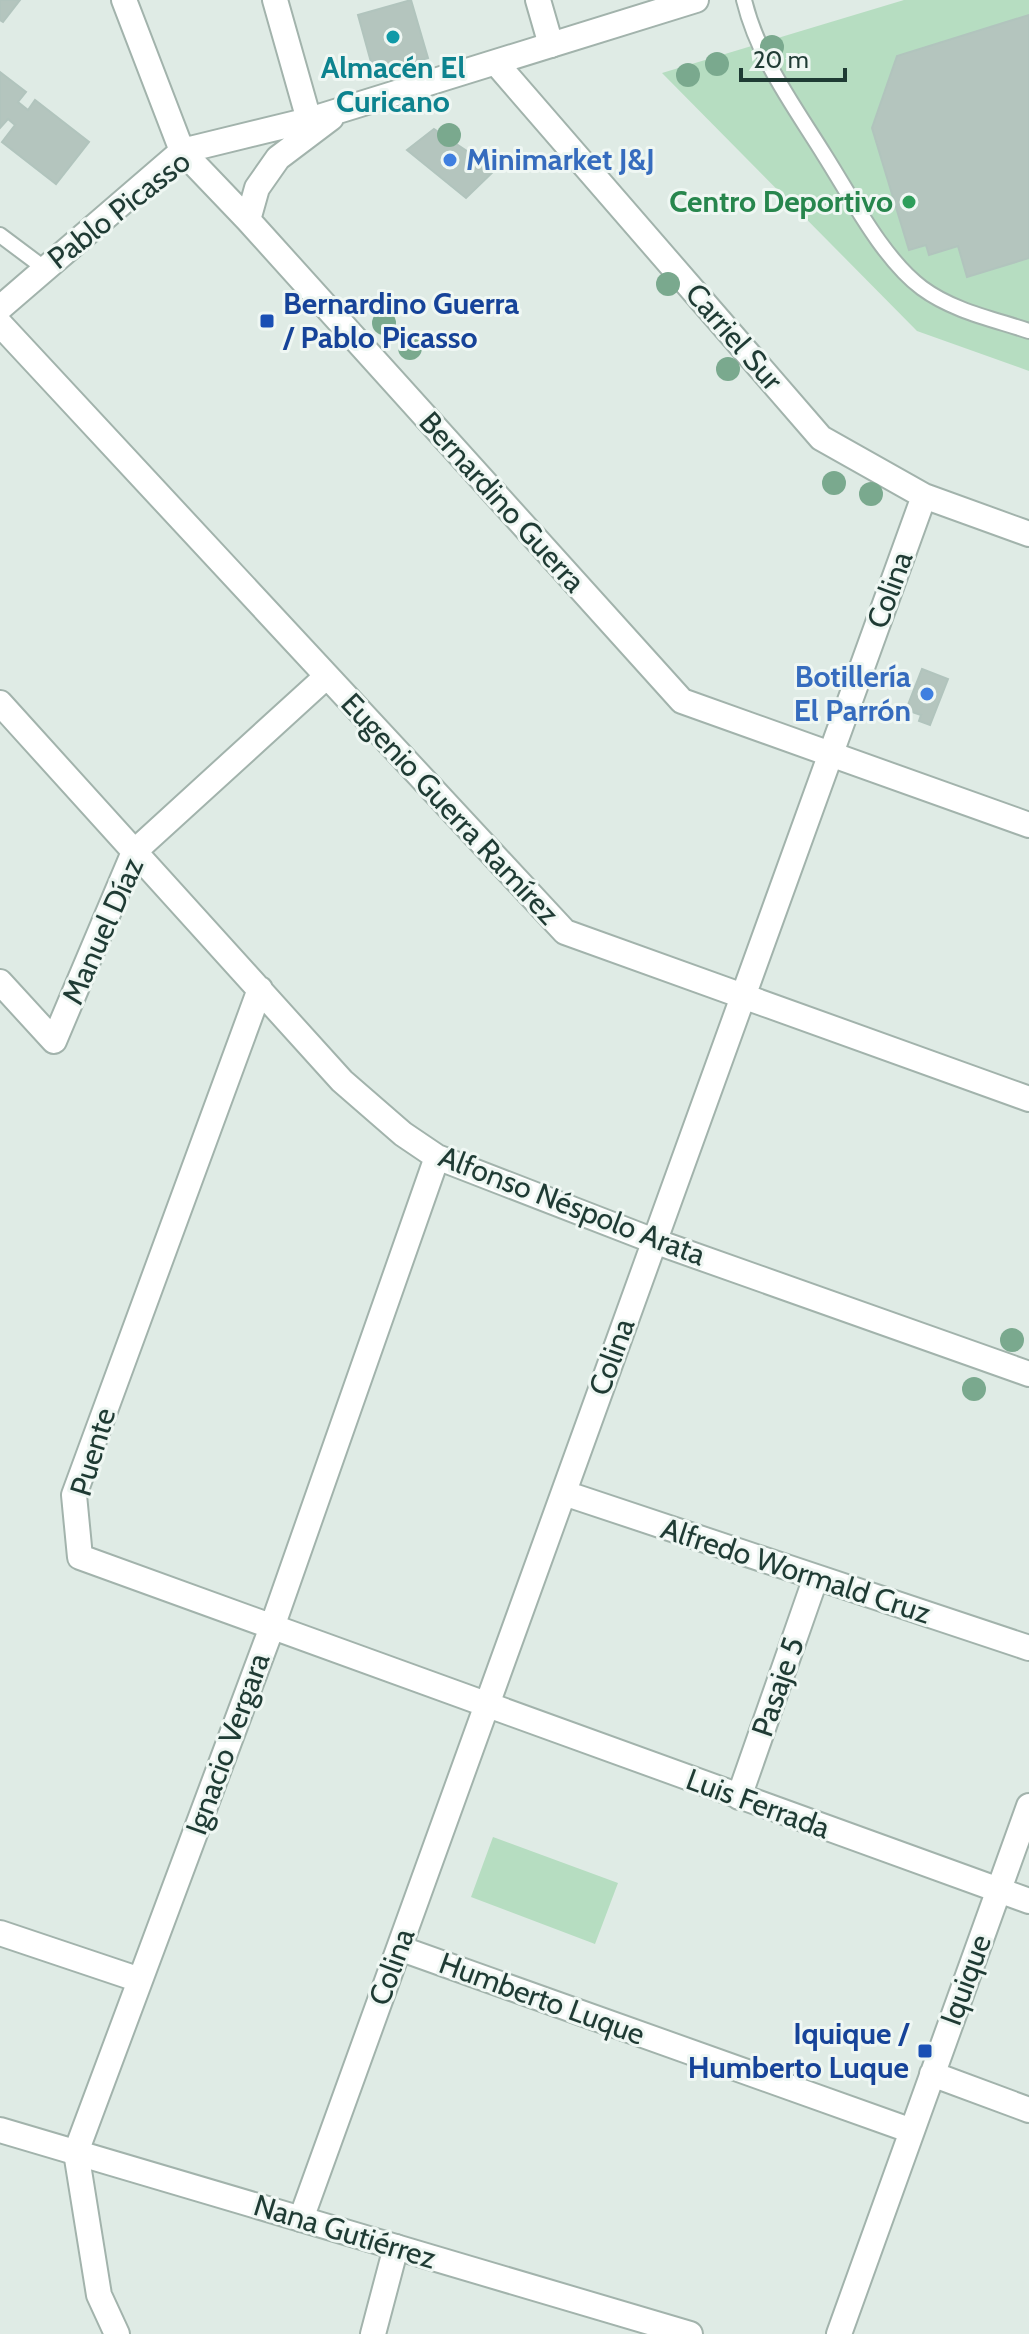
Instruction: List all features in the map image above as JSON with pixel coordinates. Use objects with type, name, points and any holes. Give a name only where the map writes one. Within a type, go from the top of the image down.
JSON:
[{"type":"street","name":"Bernardino Guerra","points":[[124,0],[182,151],[248,220],[682,701],[1029,825]]},
{"type":"street","points":[[275,0],[309,120]]},
{"type":"street","points":[[538,0],[551,45]]},
{"type":"street","name":"Pablo Picasso","points":[[0,308],[182,151],[309,120],[696,0]]},
{"type":"street","name":"Carriel Sur","points":[[496,63],[821,438],[924,496],[1029,534]]},
{"type":"street","name":"Pablo Picasso","points":[[248,220],[257,188],[278,158],[343,110]]},
{"type":"street","name":"Eugenio Guerra Ramírez","points":[[0,324],[565,932],[1029,1099]]},
{"type":"street","name":"Colina","points":[[301,2219],[924,496]]},
{"type":"street","name":"Manuel Díaz","points":[[0,982],[54,1041],[134,852],[327,676]]},
{"type":"street","name":"Alfonso Néspolo Arata","points":[[0,703],[342,1081],[372,1109],[437,1157],[654,1241],[1029,1374]]},
{"type":"street","name":"Puente","points":[[260,989],[74,1495],[80,1557],[487,1706]]},
{"type":"street","name":"Ignacio Vergara","points":[[117,2334],[99,2295],[76,2152],[272,1627],[437,1157]]},
{"type":"street","name":"Alfredo Wormald Cruz","points":[[564,1493],[1029,1648]]},
{"type":"street","name":"Pasaje 5","points":[[739,1797],[816,1577]]},
{"type":"street","name":"Luis Ferrada","points":[[487,1706],[1029,1901]]},
{"type":"street","name":"Iquique","points":[[839,2334],[1029,1806]]},
{"type":"street","points":[[0,1933],[140,1980]]},
{"type":"street","name":"Humberto Luque","points":[[399,1948],[912,2131]]},
{"type":"street","points":[[932,2074],[1029,2110]]},
{"type":"street","name":"Nana Gutiérrez","points":[[0,2130],[690,2334]]},
{"type":"street","points":[[373,2334],[396,2247]]},
{"type":"lane","points":[[744,0],[752,31],[767,61],[867,223],[904,270],[940,300],[1029,331]]},
{"type":"lane","points":[[0,235],[44,268]]},
{"type":"green space","name":"Centro Deportivo","points":[[904,0],[1029,0],[1029,371],[917,331],[662,73]]},
{"type":"green space","points":[[493,1837],[618,1883],[595,1944],[471,1897]]},
{"type":"building","points":[[0,0],[20,0],[3,22],[0,20]]},
{"type":"building","name":"Almacén El Curicano","points":[[411,0],[428,58],[374,73],[358,15]]},
{"type":"building","points":[[1029,15],[1029,258],[967,277],[958,246],[929,255],[926,245],[909,250],[872,128],[897,56]]},
{"type":"building","points":[[0,72],[26,92],[18,102],[28,110],[35,100],[89,142],[56,184],[2,142],[15,125],[8,119],[0,128]]},
{"type":"building","name":"Minimarket J&J","points":[[434,129],[495,170],[466,198],[407,150]]},
{"type":"building","name":"Botillería El Parrón","points":[[922,669],[948,679],[930,725],[919,721],[921,715],[906,710]]},
{"type":"place","name":"Almacén El Curicano","points":[[393,37]]},
{"type":"place","name":"Minimarket J&J","points":[[450,160]]},
{"type":"place","name":"Centro Deportivo","points":[[909,202]]},
{"type":"place","name":"Bernardino Guerra / Pablo Picasso","points":[[267,321]]},
{"type":"place","name":"Botillería El Parrón","points":[[927,694]]},
{"type":"place","name":"Iquique / Humberto Luque","points":[[925,2051]]}]
